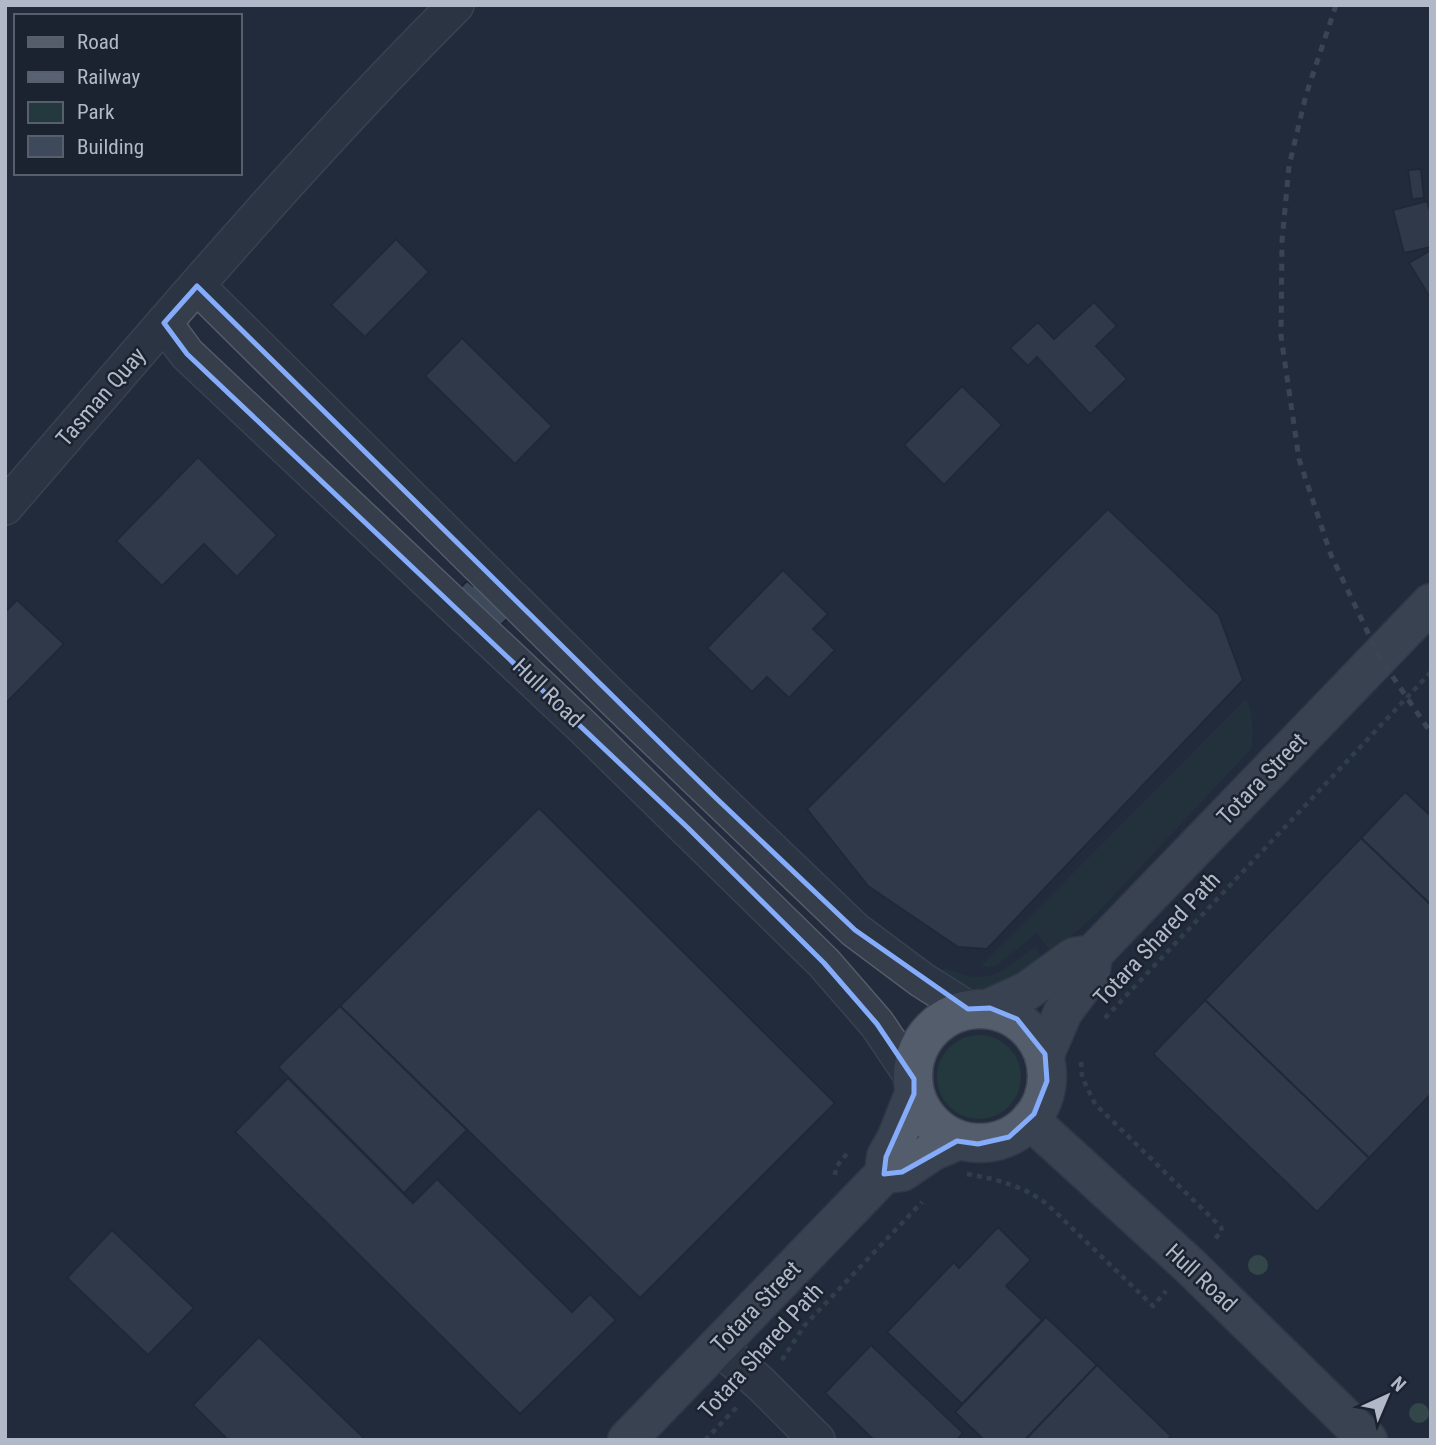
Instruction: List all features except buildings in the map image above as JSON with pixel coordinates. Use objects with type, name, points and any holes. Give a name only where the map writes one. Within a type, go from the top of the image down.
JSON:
[{"type":"main road","name":"Totara Street","points":[[1063,1055],[1063,1012],[1090,976],[1093,954],[1431,603]]},
{"type":"main road","name":"Totara Street","points":[[979,1009],[1027,991],[1074,957],[1093,954]]},
{"type":"main road","points":[[979,1009],[1017,1019],[1063,1055],[1047,1067],[1045,1093],[1030,1120],[1021,1129],[1000,1140],[978,1144],[957,1158],[948,1137],[922,1112],[914,1086],[920,1050],[933,1030],[943,1020],[979,1009]]},
{"type":"main road","name":"Totara Street","points":[[627,1440],[884,1174],[886,1157],[896,1139],[914,1086]]},
{"type":"main road","name":"Hull Road","points":[[1030,1120],[1190,1266],[1368,1440]]},
{"type":"main road","name":"Totara Street","points":[[884,1174],[902,1172],[933,1151],[957,1158]]},
{"type":"street","name":"Tasman Quay","points":[[5,507],[425,20],[456,5]]},
{"type":"street","name":"Hull Road","points":[[197,286],[623,708],[855,930],[922,979],[979,1009]]},
{"type":"street","name":"Hull Road","points":[[164,323],[187,354],[594,737],[824,963],[877,1024],[914,1086]]},
{"type":"street","points":[[718,1347],[817,1440]]},
{"type":"path","name":"Totara Shared Path","points":[[1102,1021],[1431,672]]},
{"type":"path","points":[[1063,1055],[1082,1077],[1090,1096],[1110,1120],[1211,1216],[1222,1231],[1215,1239]]},
{"type":"path","points":[[834,1179],[836,1167],[852,1149]]},
{"type":"path","points":[[957,1158],[966,1174],[997,1180],[1035,1195],[1153,1306],[1164,1293]]},
{"type":"path","name":"Totara Shared Path","points":[[705,1440],[785,1356],[804,1326],[930,1194]]},
{"type":"highlighted area","points":[[197,286],[716,798],[855,930],[968,1009],[990,1008],[1017,1019],[1045,1054],[1047,1081],[1034,1114],[1009,1137],[978,1144],[957,1141],[902,1172],[884,1174],[886,1157],[914,1094],[914,1079],[877,1024],[824,963],[688,828],[187,354],[164,323]]},
{"type":"green space","points":[[1246,699],[1252,717],[1252,748],[1097,913],[1052,953],[1037,933],[998,964],[992,967],[981,966]]},
{"type":"green space","points":[[1035,947],[1042,959],[1015,977],[995,986],[964,986],[939,972],[946,968],[972,977],[983,977],[1003,970]]},
{"type":"green space","points":[[979,1035],[995,1038],[1009,1047],[1018,1061],[1021,1077],[1018,1093],[1009,1107],[995,1116],[979,1119],[963,1116],[949,1107],[940,1093],[937,1077],[940,1061],[949,1047],[963,1038]]},
{"type":"railway","points":[[1336,5],[1306,95],[1289,166],[1282,241],[1281,336],[1299,459],[1331,555],[1380,658],[1431,733]]}]
